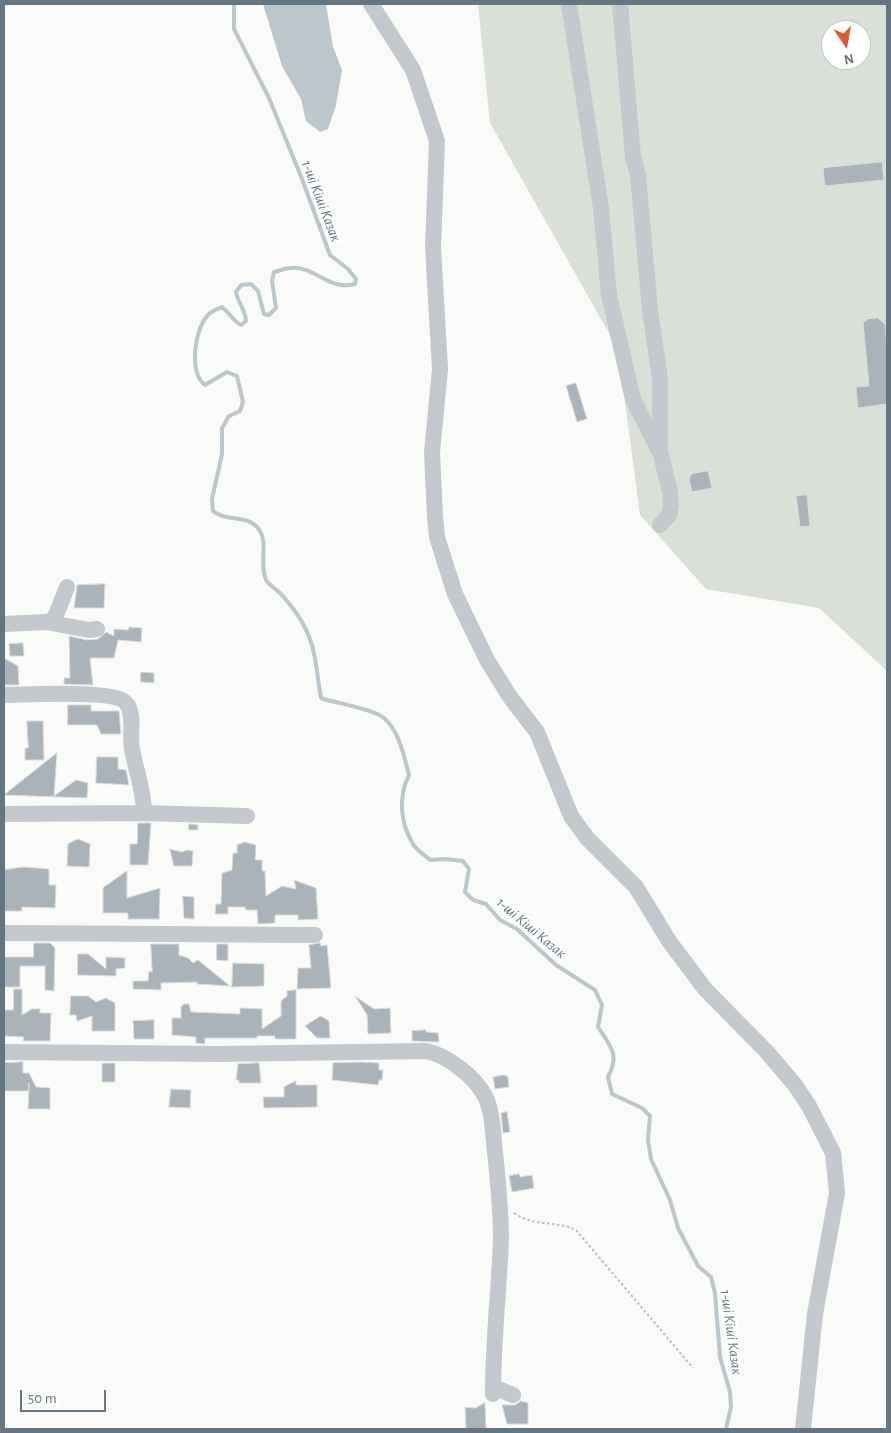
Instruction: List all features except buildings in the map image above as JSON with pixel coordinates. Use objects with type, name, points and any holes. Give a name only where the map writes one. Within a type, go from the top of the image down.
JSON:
[{"type":"street","points":[[371,4],[413,70],[436,132],[434,286],[440,370],[432,453],[437,537],[454,594],[487,660],[510,697],[537,732],[571,816],[587,838],[636,887],[669,941],[705,990],[767,1052],[795,1085],[809,1106],[832,1153],[837,1193],[818,1296],[806,1384],[803,1429]]},
{"type":"street","points":[[569,4],[601,208],[609,295],[633,399],[661,455],[666,472],[671,506],[669,515],[660,525]]},
{"type":"street","points":[[620,4],[633,157],[638,175],[650,310],[660,379],[661,455]]},
{"type":"street","points":[[51,622],[56,615],[67,587]]},
{"type":"street","points":[[4,624],[51,622],[89,630],[96,629]]},
{"type":"street","points":[[4,695],[98,694],[119,697],[125,701],[130,711],[131,747],[142,790],[144,813]]},
{"type":"street","points":[[4,814],[144,813],[247,816]]},
{"type":"street","points":[[4,933],[315,935]]},
{"type":"street","points":[[4,1052],[229,1054],[386,1051],[436,1053],[474,1082],[486,1097],[494,1142],[500,1203],[493,1390],[513,1395]]},
{"type":"path","points":[[500,1203],[529,1222],[559,1224],[576,1230],[693,1368]]},
{"type":"shaded area","points":[[263,4],[326,4],[333,47],[342,70],[336,105],[328,129],[320,132],[306,121],[301,99],[282,66]]},
{"type":"shaded area","points":[[478,4],[887,4],[887,671],[819,608],[706,589],[640,515],[618,349],[490,123]]},
{"type":"waterway","name":"1-ші Кіші Казак","points":[[234,4],[234,29],[269,98],[330,255],[348,269],[356,279],[355,284],[337,284],[307,270],[299,268],[284,269],[274,272],[272,281],[276,308],[269,315],[264,314],[258,291],[251,284],[241,285],[236,292],[246,317],[246,321],[241,325],[222,307],[211,312],[203,321],[195,350],[196,371],[205,385],[227,372],[237,376],[243,402],[240,411],[229,416],[222,428],[222,454],[212,499],[213,511],[225,517],[250,522],[260,531],[263,542],[263,567],[266,580],[291,606],[304,625],[312,645],[321,698],[379,715],[394,730],[409,775],[403,792],[402,810],[405,827],[414,846],[430,860],[463,861],[469,869],[465,892],[473,900],[486,904],[500,920],[517,929],[556,965],[595,990],[602,1005],[598,1027],[614,1056],[612,1069],[608,1077],[612,1094],[642,1108],[650,1116],[648,1140],[651,1159],[670,1200],[678,1228],[698,1266],[711,1277],[715,1293],[720,1357],[730,1392],[731,1407],[726,1429]]}]
